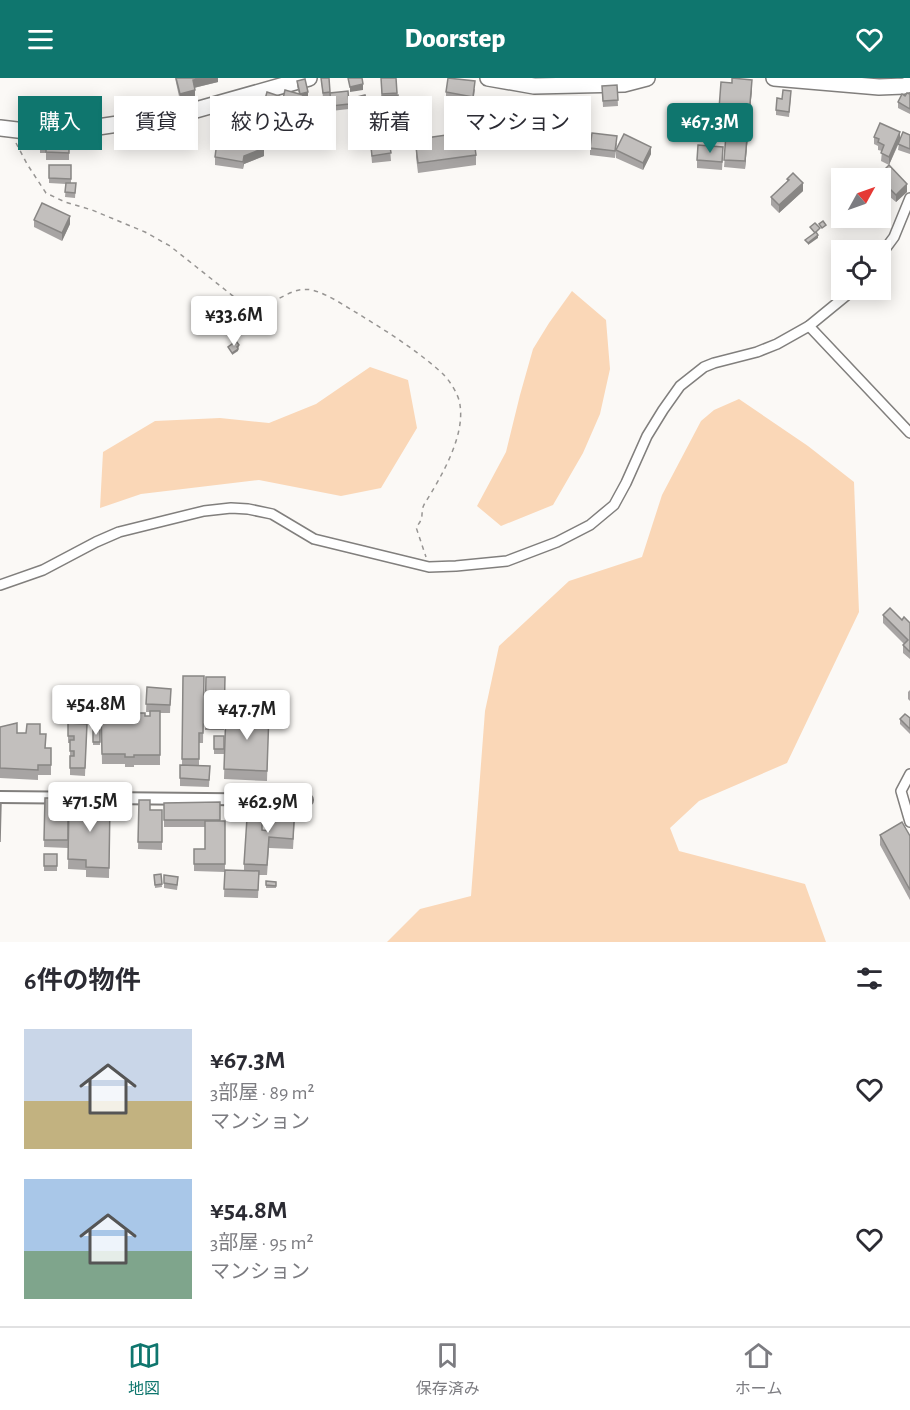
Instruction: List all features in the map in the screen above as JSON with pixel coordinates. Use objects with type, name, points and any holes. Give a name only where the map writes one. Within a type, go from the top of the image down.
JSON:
[{"type":"highway","points":[[4,128],[51,134],[178,115],[309,78]]},
{"type":"highway","points":[[488,78],[534,86],[647,78]]},
{"type":"highway","points":[[774,78],[879,87],[910,84]]},
{"type":"street","points":[[891,241],[910,198]]},
{"type":"street","points":[[0,585],[43,570],[119,532],[204,511],[231,508],[272,514],[314,539],[429,567],[507,561],[557,542],[590,525],[614,505],[647,436],[663,410],[680,386],[704,367],[777,344],[809,326],[841,300]]},
{"type":"street","points":[[809,326],[910,433]]},
{"type":"street","points":[[910,774],[901,791],[910,822]]},
{"type":"street","points":[[0,797],[307,800]]},
{"type":"path","points":[[4,128],[46,193],[145,232],[170,246],[238,300],[260,305],[298,289],[313,291],[333,299],[386,331],[445,375],[458,398],[460,415],[453,448],[442,475],[423,505],[422,521],[416,527],[429,567]]},
{"type":"shaded area","points":[[572,291],[606,320],[610,369],[600,414],[583,453],[553,505],[501,526],[477,506],[506,452],[533,349]]},
{"type":"shaded area","points":[[370,367],[408,380],[417,428],[381,488],[341,496],[259,480],[141,494],[100,508],[103,452],[155,421],[220,418],[269,423],[316,404]]},
{"type":"shaded area","points":[[739,399],[808,446],[854,482],[859,612],[787,763],[699,801],[670,828],[679,851],[805,884],[826,942],[387,942],[420,909],[471,896],[485,711],[499,646],[569,581],[642,557],[662,495],[701,421],[714,410]]},
{"type":"building","points":[[176,78],[203,78],[193,80],[195,90],[180,94]]},
{"type":"building","points":[[321,78],[329,78],[330,92],[323,93]]},
{"type":"building","points":[[348,78],[362,78],[363,84],[350,87]]},
{"type":"building","points":[[381,78],[396,78],[397,93],[382,94]]},
{"type":"building","points":[[448,78],[475,81],[473,96],[446,92]]},
{"type":"building","points":[[732,78],[752,80],[745,161],[724,160],[728,110],[719,109],[721,82],[732,83]]},
{"type":"building","points":[[305,79],[308,92],[300,94],[297,81]]},
{"type":"building","points":[[617,85],[618,100],[603,101],[602,86]]},
{"type":"building","points":[[285,90],[303,95],[303,96],[284,96]]},
{"type":"building","points":[[783,90],[791,91],[789,112],[776,110],[777,98],[782,99]]},
{"type":"building","points":[[348,91],[348,104],[336,105],[336,96],[330,96],[330,93]]},
{"type":"building","points":[[267,92],[279,96],[266,96]]},
{"type":"building","points":[[907,93],[910,94],[910,109],[898,102],[902,94],[905,96]]},
{"type":"building","points":[[880,123],[900,132],[889,157],[881,153],[884,145],[874,137]]},
{"type":"building","points":[[903,132],[910,135],[910,149],[898,144]]},
{"type":"building","points":[[592,133],[617,136],[615,151],[591,148]]},
{"type":"building","points":[[624,134],[651,147],[643,163],[616,150]]},
{"type":"building","points":[[444,135],[444,150],[475,150],[476,155],[418,163],[416,150],[432,150],[432,137]]},
{"type":"building","points":[[698,145],[723,147],[722,162],[697,160]]},
{"type":"building","points":[[46,150],[69,150],[69,153],[46,152]]},
{"type":"building","points":[[216,150],[259,150],[244,156],[243,162],[215,157]]},
{"type":"building","points":[[371,150],[390,150],[391,153],[372,156]]},
{"type":"building","points":[[49,165],[71,165],[71,179],[49,178]]},
{"type":"building","points":[[889,165],[907,184],[896,195],[891,190],[891,168],[886,168]]},
{"type":"building","points":[[793,173],[803,183],[779,205],[771,197]]},
{"type":"building","points":[[66,183],[76,183],[75,193],[65,192]]},
{"type":"building","points":[[42,203],[70,216],[62,233],[34,220]]},
{"type":"building","points":[[823,221],[826,225],[822,228],[819,224]]},
{"type":"building","points":[[815,223],[820,228],[815,233],[810,227]]},
{"type":"building","points":[[816,232],[818,235],[808,243],[805,240]]},
{"type":"building","points":[[236,341],[239,345],[238,349],[232,353],[228,347]]},
{"type":"building","points":[[890,608],[902,620],[904,617],[910,623],[910,652],[903,645],[908,640],[883,615]]},
{"type":"building","points":[[183,676],[204,676],[203,733],[199,733],[199,759],[182,759]]},
{"type":"building","points":[[206,677],[225,677],[224,723],[205,722]]},
{"type":"building","points":[[147,687],[171,689],[170,705],[146,704]]},
{"type":"building","points":[[131,694],[135,694],[136,713],[131,713]]},
{"type":"building","points":[[124,704],[128,704],[128,714],[124,714]]},
{"type":"building","points":[[101,707],[115,707],[115,717],[122,717],[122,714],[135,714],[135,717],[139,717],[139,713],[150,716],[150,711],[160,711],[160,755],[125,757],[125,754],[102,754]]},
{"type":"building","points":[[226,711],[269,712],[267,771],[224,769]]},
{"type":"building","points":[[905,714],[910,718],[910,729],[900,719]]},
{"type":"building","points":[[17,723],[17,733],[26,733],[27,724],[40,724],[40,734],[46,734],[45,748],[51,748],[51,765],[38,765],[38,770],[0,768],[0,727]]},
{"type":"building","points":[[68,723],[87,724],[85,768],[70,768],[70,756],[74,756],[74,751],[70,751],[70,740],[74,740],[74,736],[68,736]]},
{"type":"building","points":[[93,729],[100,730],[100,742],[93,742]]},
{"type":"building","points":[[214,736],[224,736],[224,749],[214,749]]},
{"type":"building","points":[[180,765],[210,766],[209,780],[180,778]]},
{"type":"building","points":[[45,798],[68,798],[68,840],[44,840]]},
{"type":"building","points":[[139,800],[150,800],[150,810],[162,810],[162,842],[138,842]]},
{"type":"building","points":[[69,802],[110,803],[109,868],[86,867],[86,860],[68,859]]},
{"type":"building","points":[[220,802],[220,820],[164,820],[164,803]]},
{"type":"building","points":[[277,804],[295,805],[293,839],[269,837],[267,865],[244,864],[247,818],[262,819],[262,830],[269,831],[271,812],[276,812]]},
{"type":"building","points":[[205,821],[225,821],[225,864],[194,864],[194,849],[205,849]]},
{"type":"building","points":[[902,822],[910,836],[910,890],[880,835]]},
{"type":"building","points":[[44,854],[57,854],[57,866],[44,866]]},
{"type":"building","points":[[225,870],[259,871],[258,890],[224,889]]},
{"type":"building","points":[[161,874],[162,884],[155,885],[154,875]]},
{"type":"building","points":[[164,875],[178,877],[177,885],[164,883]]},
{"type":"building","points":[[266,881],[276,882],[276,886],[266,885]]}]
